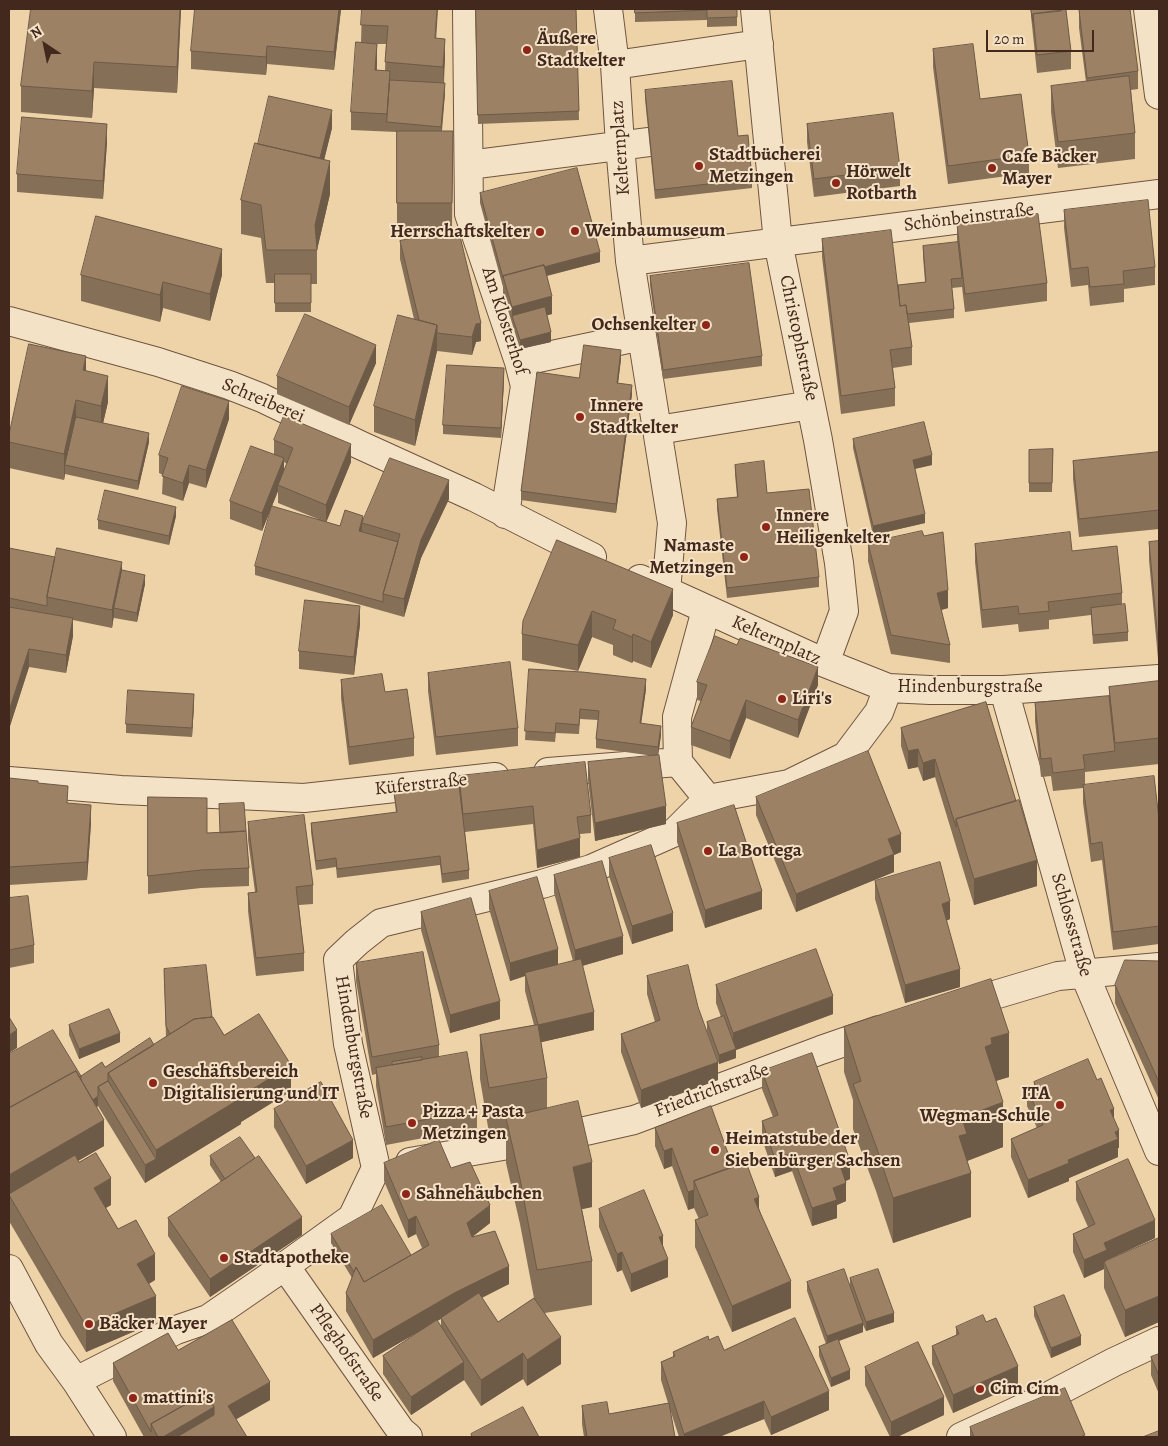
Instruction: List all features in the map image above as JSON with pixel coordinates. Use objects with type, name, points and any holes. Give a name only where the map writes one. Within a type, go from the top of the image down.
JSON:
[{"type":"street","name":"Am Klosterhof","points":[[467,9],[469,214],[520,362],[525,386],[505,514]]},
{"type":"street","name":"Kelternplatz","points":[[608,9],[615,65],[630,261],[672,523],[666,591]]},
{"type":"street","name":"Christophstraße","points":[[755,9],[778,242],[811,405],[837,553],[844,611],[825,663]]},
{"type":"street","points":[[1148,9],[1159,96]]},
{"type":"street","points":[[615,65],[758,44]]},
{"type":"street","points":[[470,165],[649,142]]},
{"type":"street","name":"Schönbeinstraße","points":[[778,242],[1159,194]]},
{"type":"street","points":[[630,261],[778,242]]},
{"type":"street","name":"Schreiberei","points":[[9,320],[158,362],[229,385],[262,398],[474,497],[505,514]]},
{"type":"street","points":[[520,362],[642,336]]},
{"type":"street","points":[[658,430],[811,405]]},
{"type":"street","name":"Kelternplatz","points":[[505,514],[706,610],[825,663],[888,688]]},
{"type":"street","points":[[706,610],[677,717],[678,762],[708,799]]},
{"type":"street","name":"Hindenburgstraße","points":[[376,1168],[348,1044],[338,960],[356,942],[380,924],[542,884],[591,869],[675,832],[708,799],[789,784],[846,756],[879,712],[888,688],[1004,690],[1159,679]]},
{"type":"street","name":"Schlossstraße","points":[[1004,690],[1084,974],[1159,1151]]},
{"type":"street","name":"Küferstraße","points":[[9,781],[129,790],[304,798],[520,774],[678,762]]},
{"type":"street","points":[[934,1013],[1058,976],[1159,967]]},
{"type":"street","name":"Friedrichstraße","points":[[376,1168],[500,1147],[634,1120],[821,1050],[905,1022]]},
{"type":"street","points":[[71,1373],[176,1330],[208,1319],[352,1218],[376,1168]]},
{"type":"street","name":"Pfleghofstraße","points":[[285,1266],[401,1431],[408,1437]]},
{"type":"street","points":[[11,1280],[49,1344],[71,1373],[101,1435]]},
{"type":"street","points":[[960,1437],[1049,1396],[1159,1341]]},
{"type":"building","points":[[31,9],[180,9],[177,67],[94,62],[92,91],[21,86]]},
{"type":"building","points":[[195,9],[339,9],[334,52],[267,46],[266,57],[191,51]]},
{"type":"building","points":[[362,9],[437,9],[435,38],[445,39],[443,67],[385,62],[388,26],[361,25]]},
{"type":"building","name":"Äußere Stadtkelter","points":[[476,9],[576,9],[579,111],[478,115]]},
{"type":"building","points":[[635,9],[737,9],[737,17],[707,18],[707,10],[635,13]]},
{"type":"building","points":[[1031,9],[1061,9],[1061,11],[1033,14],[1033,22]]},
{"type":"building","points":[[1130,9],[1138,71],[1087,78],[1079,10]]},
{"type":"building","points":[[1066,10],[1071,51],[1037,55],[1033,14]]},
{"type":"building","points":[[356,42],[377,44],[375,70],[390,71],[387,114],[351,112]]},
{"type":"building","points":[[973,44],[980,99],[1021,94],[1029,155],[948,166],[933,49]]},
{"type":"building","points":[[1129,76],[1135,133],[1058,142],[1051,86]]},
{"type":"building","points":[[390,80],[445,83],[441,127],[387,122]]},
{"type":"building","points":[[732,81],[738,136],[748,135],[752,179],[655,190],[645,90]]},
{"type":"building","points":[[269,96],[332,110],[320,158],[258,144]]},
{"type":"building","points":[[893,113],[900,168],[814,179],[807,124]]},
{"type":"building","points":[[22,117],[107,124],[103,181],[17,174]]},
{"type":"building","points":[[397,131],[453,131],[452,203],[397,203]]},
{"type":"building","points":[[255,143],[330,161],[315,225],[317,250],[266,250],[261,205],[241,200]]},
{"type":"building","name":"Herrschaftskelter","points":[[577,168],[600,252],[544,267],[544,265],[503,276],[503,278],[480,193]]},
{"type":"building","points":[[1148,200],[1155,267],[1123,271],[1124,284],[1090,287],[1088,267],[1071,269],[1064,210]]},
{"type":"building","points":[[1038,214],[1047,283],[965,294],[957,224]]},
{"type":"building","points":[[96,216],[222,249],[210,294],[163,282],[160,295],[81,275]]},
{"type":"building","points":[[458,228],[481,323],[476,324],[472,337],[437,333],[437,325],[419,320],[400,241]]},
{"type":"building","points":[[891,230],[900,306],[906,305],[912,347],[890,350],[895,388],[841,396],[822,239]]},
{"type":"building","points":[[958,242],[962,278],[951,279],[954,309],[907,314],[906,305],[900,306],[898,285],[926,282],[923,246]]},
{"type":"building","name":"Ochsenkelter","points":[[749,263],[762,356],[663,370],[650,276]]},
{"type":"building","points":[[544,265],[552,296],[512,307],[503,276]]},
{"type":"building","points":[[275,274],[311,274],[311,303],[275,303]]},
{"type":"building","points":[[545,307],[551,332],[520,340],[512,316]]},
{"type":"building","points":[[305,314],[376,345],[349,407],[277,376]]},
{"type":"building","points":[[398,315],[437,325],[415,420],[374,406]]},
{"type":"building","points":[[29,344],[86,356],[83,370],[108,376],[101,406],[76,400],[64,454],[9,442]]},
{"type":"building","name":"Innere Stadtkelter","points":[[584,345],[621,350],[617,383],[632,385],[616,504],[521,491],[537,372],[579,378]]},
{"type":"building","points":[[447,365],[504,368],[501,428],[443,425]]},
{"type":"building","points":[[182,386],[229,401],[206,470],[189,465],[183,483],[162,476],[168,458],[159,455]]},
{"type":"building","points":[[284,416],[351,444],[326,505],[278,485],[293,448],[274,440]]},
{"type":"building","points":[[76,417],[149,433],[138,481],[65,465]]},
{"type":"building","points":[[924,422],[932,455],[913,460],[925,514],[873,526],[853,439]]},
{"type":"building","points":[[251,446],[284,458],[262,513],[230,501]]},
{"type":"building","points":[[1053,449],[1052,483],[1029,483],[1029,450]]},
{"type":"building","points":[[1159,452],[1159,510],[1079,519],[1073,461]]},
{"type":"building","points":[[390,458],[449,480],[421,540],[404,599],[383,594],[400,534],[362,523]]},
{"type":"building","name":"Innere Heiligenkelter","points":[[764,461],[767,493],[809,489],[819,577],[727,588],[717,499],[738,497],[735,465]]},
{"type":"building","points":[[105,490],[176,507],[169,536],[98,520]]},
{"type":"building","points":[[272,506],[340,526],[345,510],[363,516],[359,531],[398,542],[383,594],[383,602],[255,566]]},
{"type":"building","points":[[922,531],[924,536],[943,532],[948,590],[937,593],[950,645],[891,635],[868,543]]},
{"type":"building","points":[[1070,532],[1072,551],[1117,546],[1122,593],[1048,602],[1049,611],[1019,614],[1018,606],[982,610],[975,544]]},
{"type":"building","points":[[557,540],[673,589],[651,642],[633,634],[632,637],[613,629],[616,620],[592,611],[578,645],[522,634],[523,621]]},
{"type":"building","points":[[1159,541],[1159,641],[1158,641],[1149,542]]},
{"type":"building","points":[[9,548],[55,557],[47,606],[9,598]]},
{"type":"building","points":[[57,548],[122,562],[112,610],[47,597]]},
{"type":"building","points":[[122,570],[145,575],[137,613],[114,608]]},
{"type":"building","points":[[305,600],[360,606],[354,657],[299,651]]},
{"type":"building","points":[[1125,604],[1128,632],[1093,635],[1091,608]]},
{"type":"building","points":[[9,607],[73,618],[66,655],[29,649],[9,711]]},
{"type":"building","points":[[715,636],[737,645],[740,638],[818,667],[798,720],[746,700],[730,741],[691,727],[707,685],[697,682]]},
{"type":"building","points":[[510,662],[518,728],[436,737],[428,673]]},
{"type":"building","points":[[529,669],[582,672],[646,679],[640,723],[661,726],[658,747],[596,739],[599,711],[580,709],[579,725],[556,723],[555,733],[525,731]]},
{"type":"building","points":[[382,674],[385,692],[407,689],[414,738],[349,747],[341,680]]},
{"type":"building","points":[[1159,681],[1159,738],[1115,743],[1109,687]]},
{"type":"building","points":[[128,690],[194,694],[192,728],[126,724]]},
{"type":"building","points":[[1109,696],[1115,751],[1083,755],[1085,769],[1053,773],[1051,758],[1041,759],[1035,703]]},
{"type":"building","points":[[986,702],[1016,801],[956,819],[956,827],[935,759],[923,763],[918,749],[908,751],[901,728]]},
{"type":"building","points":[[868,751],[901,834],[888,839],[894,854],[796,894],[756,797]]},
{"type":"building","points":[[659,755],[666,806],[595,823],[588,762]]},
{"type":"building","points":[[585,762],[591,815],[577,817],[580,838],[537,850],[533,806],[463,814],[459,776]]},
{"type":"building","points":[[1154,776],[1159,819],[1159,926],[1113,932],[1102,842],[1091,844],[1083,785]]},
{"type":"building","points":[[9,778],[68,786],[67,803],[91,805],[87,862],[9,867]]},
{"type":"building","points":[[459,785],[469,870],[442,874],[440,856],[337,869],[336,858],[316,861],[311,823],[397,812],[394,793]]},
{"type":"building","points":[[148,797],[207,798],[207,833],[246,831],[249,868],[201,870],[148,876]]},
{"type":"building","points":[[1019,800],[1037,860],[974,879],[956,819]]},
{"type":"building","points":[[244,803],[246,831],[220,833],[219,804]]},
{"type":"building","points":[[734,805],[762,891],[705,910],[677,823]]},
{"type":"building","points":[[304,815],[313,885],[296,887],[304,953],[256,958],[248,893],[257,892],[248,822]]},
{"type":"building","points":[[651,845],[673,913],[632,926],[609,858]]},
{"type":"building","points":[[602,861],[623,936],[575,950],[554,875]]},
{"type":"building","points":[[940,862],[950,901],[942,904],[960,969],[905,985],[875,881]]},
{"type":"building","points":[[537,877],[558,949],[510,963],[489,891]]},
{"type":"building","points":[[28,896],[34,945],[9,950],[9,898]]},
{"type":"building","points":[[471,898],[500,1001],[450,1015],[421,912]]},
{"type":"building","points":[[816,949],[833,996],[733,1033],[716,985]]},
{"type":"building","points":[[423,952],[439,1045],[372,1057],[356,963]]},
{"type":"building","points":[[581,959],[594,1012],[538,1025],[525,973]]},
{"type":"building","points":[[1125,960],[1159,961],[1159,1082],[1115,985]]},
{"type":"building","points":[[206,965],[212,1017],[194,1019],[170,1034],[166,1026],[164,969]]},
{"type":"building","points":[[688,965],[698,1007],[718,1062],[641,1090],[621,1034],[660,1020],[647,976]]},
{"type":"building","points":[[991,979],[1009,1033],[991,1038],[992,1044],[985,1047],[1003,1102],[962,1118],[967,1134],[959,1136],[971,1173],[893,1198],[853,1084],[861,1081],[844,1027]]},
{"type":"building","points":[[109,1009],[120,1033],[79,1049],[69,1025]]},
{"type":"building","points":[[259,1014],[291,1065],[156,1150],[108,1073],[194,1019],[213,1017],[224,1035]]},
{"type":"building","points":[[724,1016],[736,1049],[719,1055],[707,1022]]},
{"type":"building","points":[[9,1017],[17,1030],[9,1035]]},
{"type":"building","points":[[538,1025],[547,1078],[489,1088],[480,1035]]},
{"type":"building","points":[[53,1030],[81,1076],[79,1077],[76,1071],[9,1108],[9,1054]]},
{"type":"building","points":[[150,1038],[154,1045],[108,1073],[108,1081],[98,1087],[98,1096],[93,1100],[81,1080],[81,1076],[102,1062],[105,1067]]},
{"type":"building","points":[[467,1052],[477,1110],[386,1127],[376,1068]]},
{"type":"building","points":[[812,1053],[850,1161],[840,1165],[846,1183],[833,1188],[837,1200],[812,1208],[792,1153],[775,1159],[762,1121],[778,1115],[762,1071]]},
{"type":"building","points":[[422,1057],[422,1060],[392,1065],[392,1062]]},
{"type":"building","points":[[1088,1059],[1097,1080],[1101,1078],[1114,1109],[1110,1110],[1119,1130],[1115,1132],[1118,1139],[1068,1160],[1069,1163],[1028,1180],[1011,1139],[1043,1125],[1027,1088],[1035,1085],[1034,1082]]},
{"type":"building","points":[[76,1071],[104,1120],[9,1175],[9,1108]]},
{"type":"building","points":[[108,1081],[156,1159],[145,1165],[98,1087]]},
{"type":"building","points":[[321,1082],[353,1140],[306,1166],[274,1109]]},
{"type":"building","points":[[578,1101],[592,1162],[573,1167],[592,1261],[537,1270],[520,1179],[506,1118]]},
{"type":"building","points":[[711,1106],[733,1167],[694,1181],[694,1190],[688,1192],[672,1148],[664,1151],[655,1128]]},
{"type":"building","points":[[240,1137],[255,1158],[225,1179],[210,1156]]},
{"type":"building","points":[[439,1140],[451,1168],[470,1162],[490,1205],[467,1223],[472,1237],[495,1231],[509,1266],[456,1292],[373,1340],[346,1293],[356,1267],[364,1282],[429,1245],[416,1216],[408,1220],[384,1163]]},
{"type":"building","points":[[96,1153],[111,1178],[94,1188],[118,1229],[136,1220],[155,1254],[137,1264],[156,1296],[86,1326],[9,1194],[75,1155],[79,1162]]},
{"type":"building","points":[[259,1156],[302,1217],[210,1279],[168,1218]]},
{"type":"building","points":[[1128,1159],[1155,1220],[1104,1243],[1107,1250],[1084,1260],[1073,1234],[1095,1224],[1076,1182]]},
{"type":"building","points":[[746,1162],[759,1197],[754,1199],[791,1281],[732,1306],[695,1220],[708,1215],[694,1181]]},
{"type":"building","points":[[644,1190],[663,1236],[659,1237],[668,1259],[631,1274],[622,1252],[617,1254],[599,1209]]},
{"type":"building","points":[[382,1205],[411,1255],[364,1282],[356,1267],[354,1272],[331,1234]]},
{"type":"building","points":[[1159,1238],[1159,1296],[1125,1310],[1104,1262]]},
{"type":"building","points":[[844,1269],[863,1323],[827,1336],[807,1282]]},
{"type":"building","points":[[878,1269],[894,1313],[866,1322],[850,1278]]},
{"type":"building","points":[[479,1293],[498,1322],[534,1298],[561,1337],[527,1360],[523,1353],[481,1380],[441,1318]]},
{"type":"building","points":[[1064,1295],[1081,1336],[1051,1348],[1034,1307]]},
{"type":"building","points":[[983,1315],[986,1322],[996,1318],[1018,1366],[953,1395],[932,1346],[959,1334],[956,1327]]},
{"type":"building","points":[[795,1318],[829,1391],[771,1417],[764,1401],[684,1434],[661,1362],[675,1356],[673,1352],[708,1336],[709,1340],[718,1336],[724,1350]]},
{"type":"building","points":[[232,1320],[270,1382],[228,1406],[247,1437],[177,1437],[214,1415],[214,1407],[206,1393],[151,1424],[151,1432],[113,1363],[168,1333],[178,1350]]},
{"type":"building","points":[[437,1320],[464,1362],[411,1397],[383,1356]]},
{"type":"building","points":[[838,1339],[850,1370],[831,1378],[819,1347]]},
{"type":"building","points":[[918,1342],[944,1397],[891,1422],[865,1367]]},
{"type":"building","points":[[1159,1354],[1159,1376],[1151,1357]]},
{"type":"building","points":[[1065,1388],[1085,1435],[1080,1437],[974,1437],[970,1427]]},
{"type":"building","points":[[206,1393],[214,1407],[163,1437],[158,1437],[151,1424]]},
{"type":"building","points":[[607,1402],[609,1414],[669,1403],[675,1437],[587,1437],[582,1406]]},
{"type":"building","points":[[523,1407],[539,1437],[472,1437],[471,1434]]},
{"type":"building","points":[[1159,1431],[1159,1437],[1143,1437]]},
{"type":"place","name":"Äußere Stadtkelter","points":[[527,50]]},
{"type":"place","name":"Stadtbücherei Metzingen","points":[[699,166]]},
{"type":"place","name":"Cafe Bäcker Mayer","points":[[992,168]]},
{"type":"place","name":"Hörwelt Rotbarth","points":[[836,183]]},
{"type":"place","name":"Weinbaumuseum","points":[[575,231]]},
{"type":"place","name":"Herrschaftskelter","points":[[540,232]]},
{"type":"place","name":"Ochsenkelter","points":[[706,325]]},
{"type":"place","name":"Innere Stadtkelter","points":[[580,417]]},
{"type":"place","name":"Innere Heiligenkelter","points":[[766,527]]},
{"type":"place","name":"Namaste Metzingen","points":[[744,557]]},
{"type":"place","name":"Liri's","points":[[782,699]]},
{"type":"place","name":"La Bottega","points":[[708,851]]},
{"type":"place","name":"Geschäftsbereich Digitalisierung und IT","points":[[153,1083]]},
{"type":"place","name":"ITA Wegman-Schule","points":[[1060,1105]]},
{"type":"place","name":"Pizza + Pasta Metzingen","points":[[412,1123]]},
{"type":"place","name":"Heimatstube der Siebenbürger Sachsen","points":[[715,1150]]},
{"type":"place","name":"Sahnehäubchen","points":[[406,1194]]},
{"type":"place","name":"Stadtapotheke","points":[[224,1258]]},
{"type":"place","name":"Bäcker Mayer","points":[[89,1324]]},
{"type":"place","name":"Cim Cim","points":[[980,1389]]},
{"type":"place","name":"mattini's","points":[[133,1398]]}]
